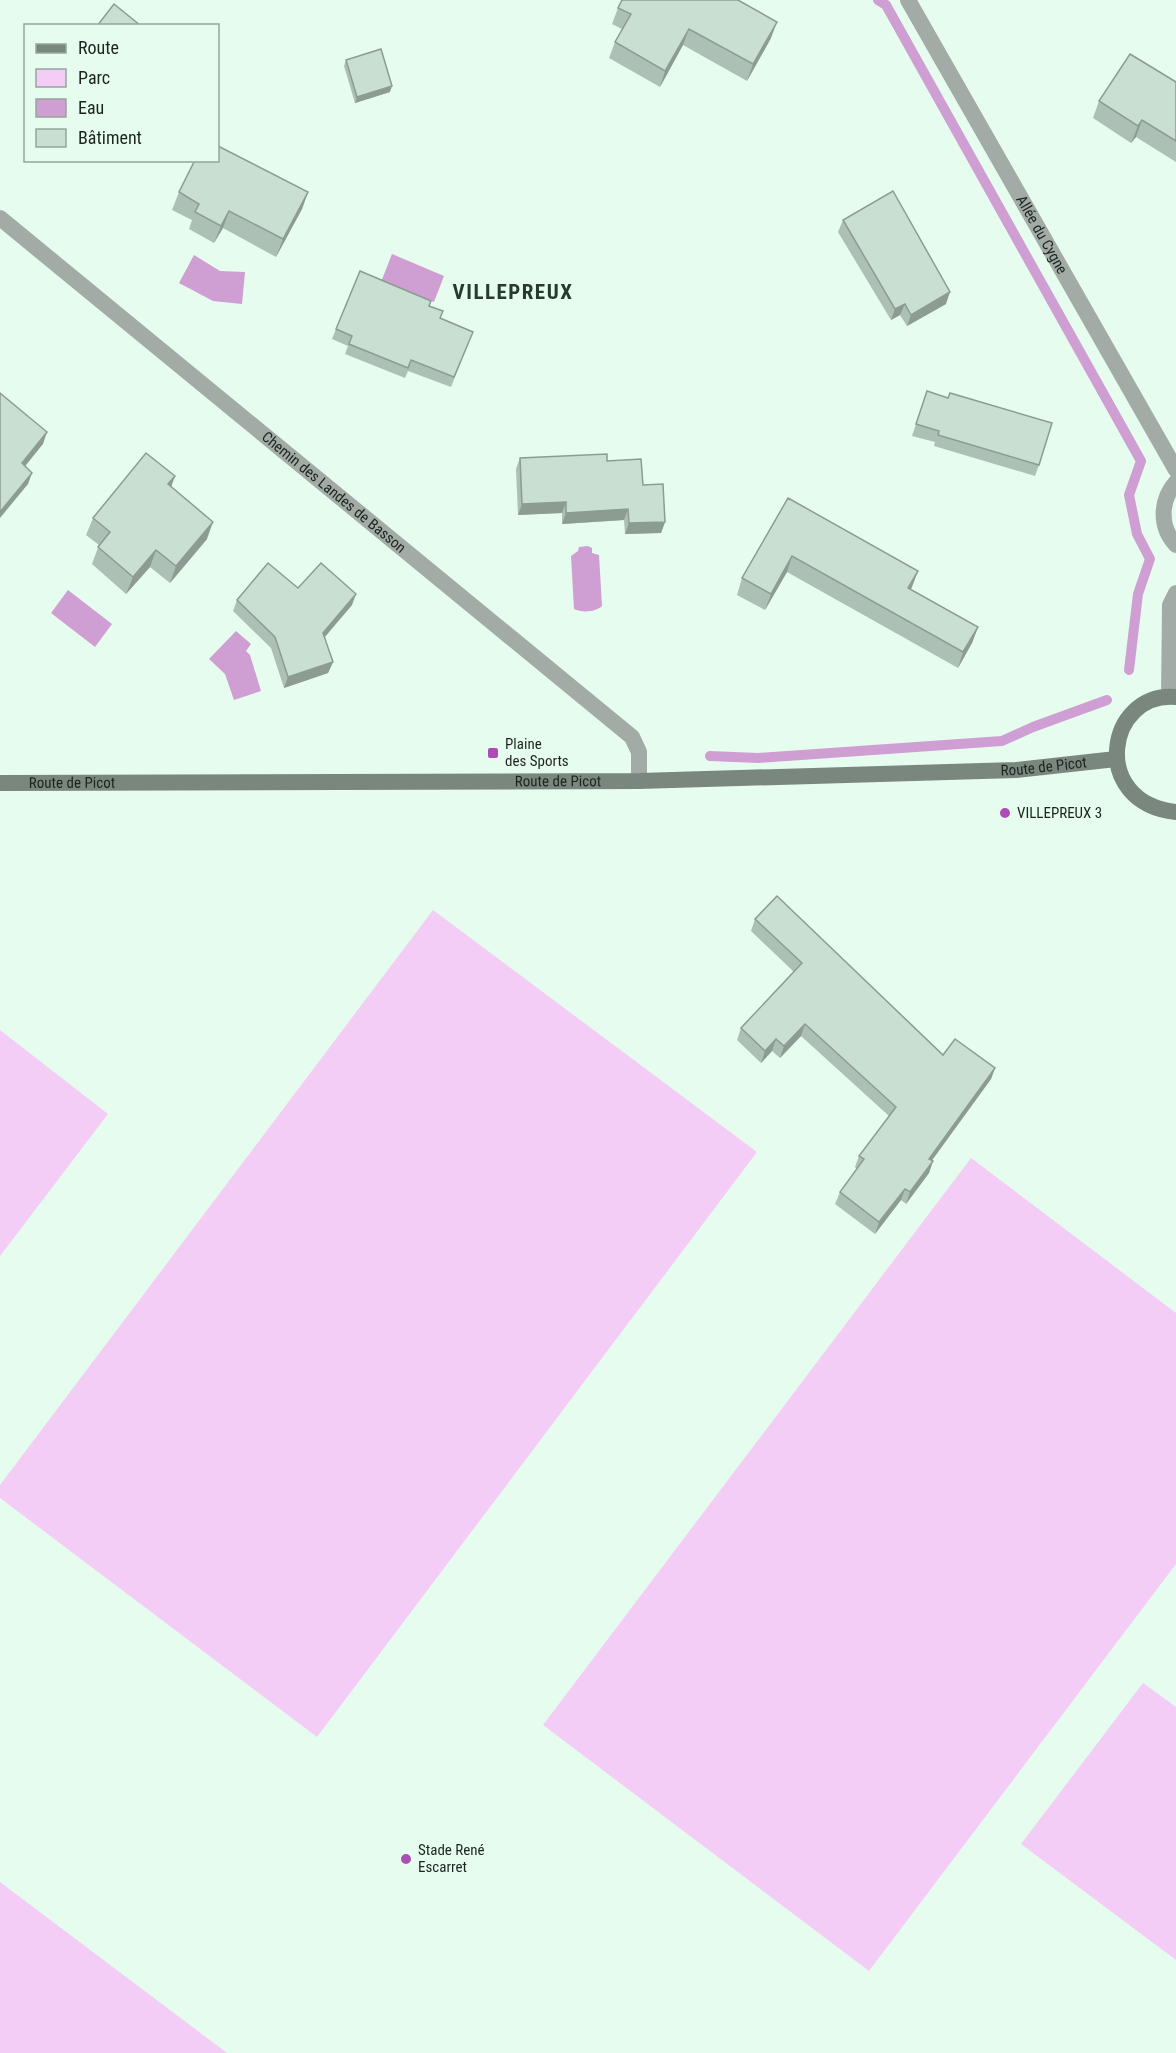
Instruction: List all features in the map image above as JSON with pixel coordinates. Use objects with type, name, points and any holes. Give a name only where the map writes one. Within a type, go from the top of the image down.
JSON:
[{"type":"main road","points":[[1172,697],[1151,701],[1136,710],[1121,733],[1116,759],[1121,777],[1130,792],[1144,804],[1176,812]]},
{"type":"main road","name":"Route de Picot","points":[[0,783],[639,781],[1016,770],[1116,759]]},
{"type":"street","name":"Allée du Cygne","points":[[908,0],[1176,470]]},
{"type":"street","name":"Chemin des Landes de Basson","points":[[0,218],[632,737],[639,752],[639,781]]},
{"type":"street","points":[[1176,482],[1165,501],[1164,514],[1166,529],[1176,545]]},
{"type":"street","points":[[1172,697],[1170,605],[1176,593]]},
{"type":"green space","points":[[433,910],[757,1152],[317,1737],[0,1498],[0,1485]]},
{"type":"green space","points":[[0,1030],[108,1114],[0,1256]]},
{"type":"green space","points":[[971,1158],[1176,1313],[1176,1564],[869,1971],[543,1725]]},
{"type":"green space","points":[[1143,1683],[1176,1707],[1176,1960],[1021,1844]]},
{"type":"green space","points":[[0,1882],[227,2053],[0,2053]]},
{"type":"water","points":[[392,254],[444,276],[434,302],[381,282]]},
{"type":"water","points":[[194,255],[220,271],[245,272],[242,304],[213,301],[179,283]]},
{"type":"water","points":[[579,547],[592,548],[592,553],[599,555],[602,606],[593,611],[574,609],[571,556],[578,551]]},
{"type":"water","points":[[68,590],[112,624],[95,647],[51,613]]},
{"type":"water","points":[[236,631],[251,644],[246,651],[250,655],[261,691],[234,700],[225,674],[209,659]]},
{"type":"building","points":[[622,0],[738,0],[777,22],[753,64],[689,29],[665,71],[615,42],[631,14],[618,8]]},
{"type":"building","points":[[114,4],[139,24],[99,24]]},
{"type":"building","points":[[381,49],[392,86],[357,97],[346,60]]},
{"type":"building","points":[[1130,54],[1176,82],[1176,141],[1142,120],[1138,126],[1099,101]]},
{"type":"building","points":[[219,147],[308,192],[283,239],[229,211],[221,226],[195,212],[199,204],[179,192],[194,162],[219,162]]},
{"type":"building","points":[[893,191],[950,292],[911,315],[905,304],[895,309],[843,220]]},
{"type":"building","points":[[360,271],[431,301],[429,306],[443,311],[440,318],[473,332],[454,377],[411,360],[408,368],[349,344],[352,336],[336,329]]},
{"type":"building","points":[[927,391],[948,398],[950,393],[1052,423],[1039,465],[938,435],[939,431],[916,424]]},
{"type":"building","points":[[0,393],[47,432],[22,463],[32,473],[0,512]]},
{"type":"building","points":[[146,453],[175,476],[168,484],[213,522],[176,566],[156,550],[133,577],[98,547],[110,532],[93,518]]},
{"type":"building","points":[[607,454],[607,461],[641,459],[643,485],[663,484],[665,522],[629,523],[628,509],[566,513],[566,502],[522,504],[520,458]]},
{"type":"building","points":[[788,498],[918,571],[908,588],[978,627],[963,652],[792,556],[771,594],[742,578]]},
{"type":"building","points":[[268,563],[298,588],[321,563],[356,594],[323,633],[333,662],[288,677],[275,637],[237,600]]},
{"type":"building","points":[[777,896],[943,1055],[955,1039],[995,1068],[929,1159],[933,1161],[910,1192],[905,1189],[879,1222],[840,1192],[864,1159],[859,1156],[896,1107],[805,1024],[784,1046],[776,1039],[765,1051],[741,1028],[802,963],[755,919]]},
{"type":"waterway","points":[[878,0],[886,5],[1141,461],[1129,495],[1137,534],[1150,559],[1138,594],[1129,670]]},
{"type":"waterway","points":[[710,756],[758,758],[1002,741],[1107,700]]},
{"type":"place","name":"Plaine des Sports","points":[[493,753]]},
{"type":"place","name":"VILLEPREUX 3","points":[[1005,813]]},
{"type":"place","name":"Stade René Escarret","points":[[406,1859]]},
{"type":"district","name":"VILLEPREUX","points":[[513,292]]}]
